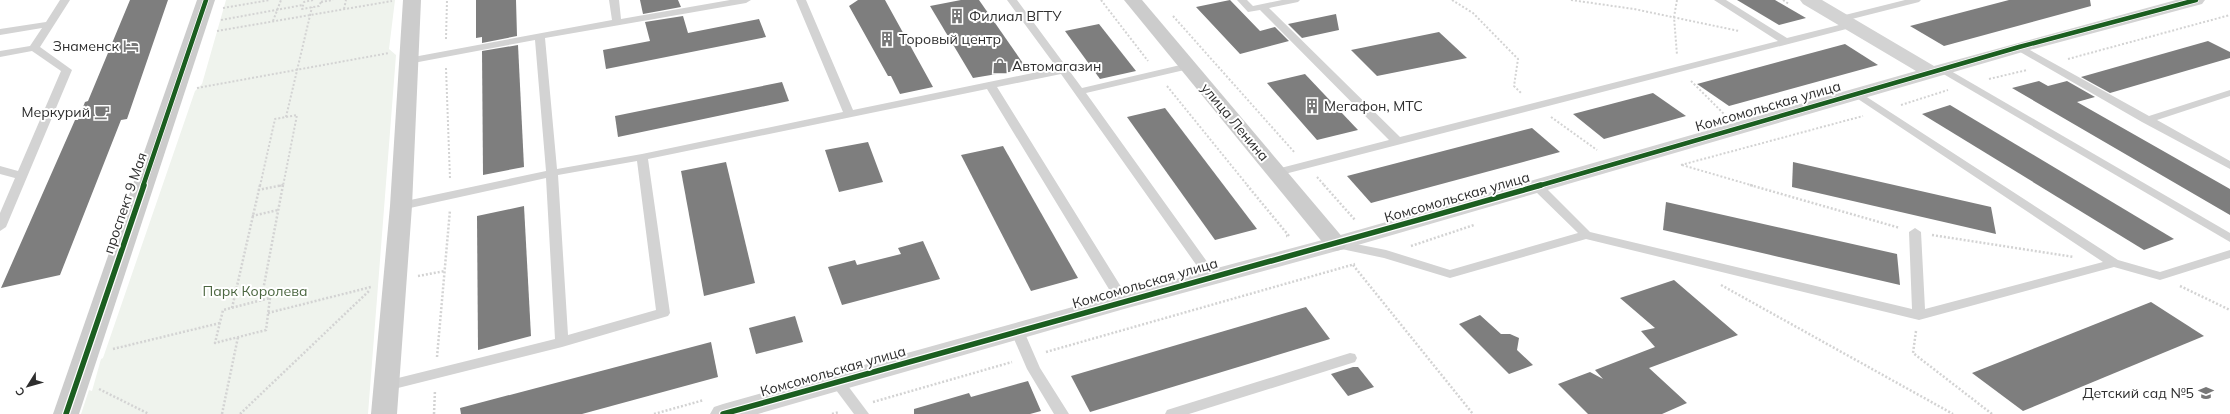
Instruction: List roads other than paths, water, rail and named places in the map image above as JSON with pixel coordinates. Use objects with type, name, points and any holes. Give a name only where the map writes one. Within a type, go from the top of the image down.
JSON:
[{"type":"street","points":[[384,414],[401,206],[399,57],[412,0]]},
{"type":"street","name":"улица Ленина","points":[[1134,0],[1336,244]]},
{"type":"street","points":[[1809,0],[1846,22],[1939,71]]},
{"type":"street","name":"Комсомольская улица","points":[[724,414],[1018,332],[1123,301],[1336,244],[1538,187],[1856,93],[1939,71],[2019,47],[2196,0]]},
{"type":"street","name":"проспект 9 Мая","points":[[66,414],[212,4]]},
{"type":"lane","points":[[34,48],[65,0]]},
{"type":"lane","points":[[614,0],[617,22]]},
{"type":"lane","points":[[399,57],[540,36],[746,0]]},
{"type":"lane","points":[[801,0],[850,115]]},
{"type":"lane","points":[[1012,0],[1212,277]]},
{"type":"lane","points":[[1242,0],[1251,10],[1295,0]]},
{"type":"lane","points":[[1719,0],[1784,41]]},
{"type":"lane","points":[[1276,172],[1784,41],[1916,0]]},
{"type":"lane","points":[[1262,7],[1397,141]]},
{"type":"lane","points":[[0,32],[50,24]]},
{"type":"lane","points":[[540,36],[552,173],[562,342]]},
{"type":"lane","points":[[2019,47],[2230,166]]},
{"type":"lane","points":[[0,54],[34,48],[67,70],[0,227]]},
{"type":"lane","points":[[1078,92],[1188,66]]},
{"type":"lane","points":[[401,206],[552,173],[642,157],[1064,70]]},
{"type":"lane","points":[[1939,71],[1968,84],[2230,238]]},
{"type":"lane","points":[[990,85],[1123,301]]},
{"type":"lane","points":[[1856,93],[2114,263],[2160,276],[2230,254]]},
{"type":"lane","points":[[2146,120],[2230,93]]},
{"type":"lane","points":[[386,386],[562,342],[663,313],[642,157]]},
{"type":"lane","points":[[0,170],[21,176]]},
{"type":"lane","points":[[1538,187],[1586,236]]},
{"type":"lane","points":[[1915,232],[1919,315]]},
{"type":"lane","points":[[1336,244],[1386,254],[1450,274],[1586,236],[1919,315],[2114,263]]},
{"type":"lane","points":[[1018,332],[1034,369],[1062,414]]},
{"type":"lane","points":[[1172,414],[1350,358]]},
{"type":"lane","points":[[837,382],[859,410]]},
{"type":"place","name":"Филиал ВГТУ","points":[[957,16]]},
{"type":"place","name":"Торовый центр","points":[[887,39]]},
{"type":"place","name":"Знаменск","points":[[131,46]]},
{"type":"place","name":"Автомагазин","points":[[1000,66]]},
{"type":"place","name":"Мегафон, МТС","points":[[1312,106]]},
{"type":"place","name":"Меркурий","points":[[102,112]]},
{"type":"place","name":"Детский сад №5","points":[[2206,393]]},
{"type":"park label","name":"Парк Королева","points":[[255,291]]}]
